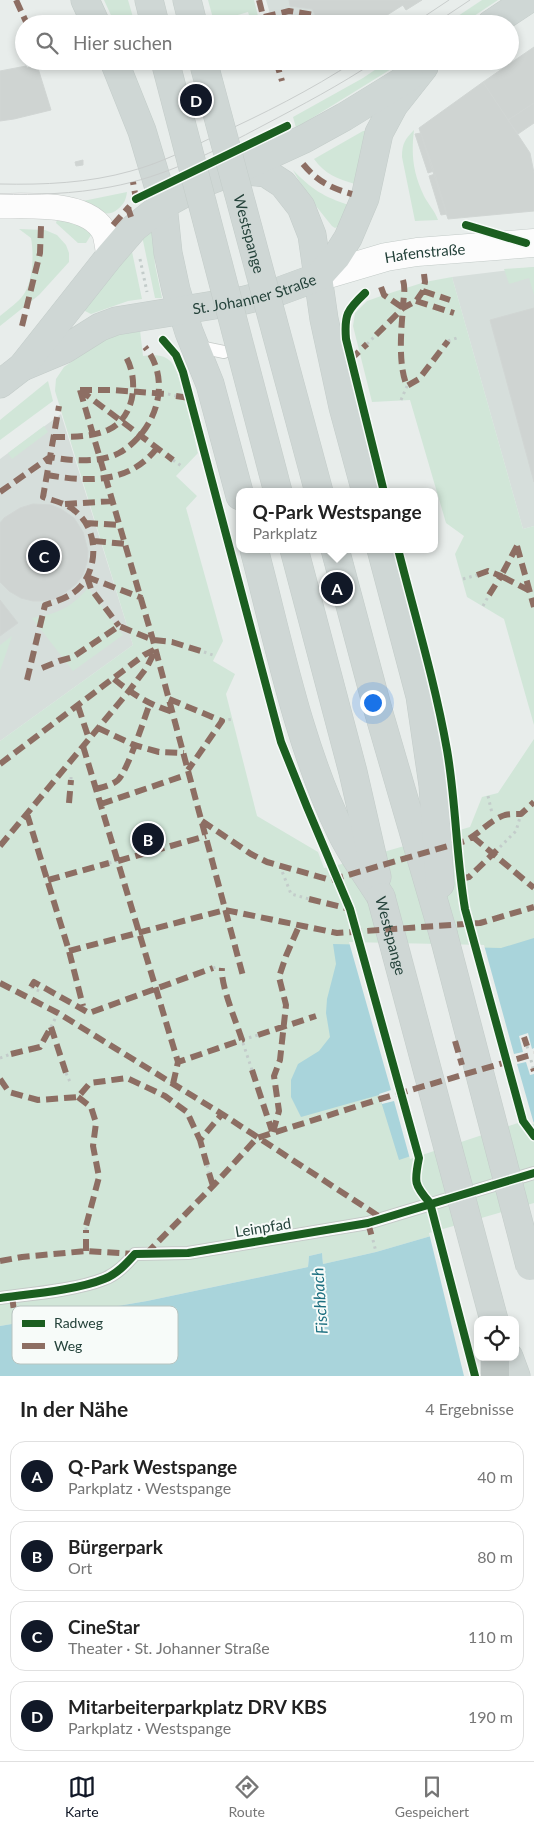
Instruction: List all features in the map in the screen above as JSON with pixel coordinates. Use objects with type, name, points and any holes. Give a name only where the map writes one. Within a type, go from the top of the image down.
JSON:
[{"type":"highway","points":[[495,1361],[495,1376]]},
{"type":"main road","points":[[85,0],[92,15]]},
{"type":"main road","points":[[149,0],[153,15]]},
{"type":"main road","points":[[187,0],[191,15]]},
{"type":"main road","points":[[504,15],[527,0]]},
{"type":"main road","points":[[118,70],[142,132],[163,205],[171,271],[182,310],[210,384],[238,488]]},
{"type":"main road","points":[[167,70],[277,488]]},
{"type":"main road","name":"Westspange","points":[[205,70],[318,488]]},
{"type":"main road","name":"St. Johanner Straße","points":[[0,384],[22,366],[134,228],[163,205],[203,183],[237,170],[344,117],[418,70]]},
{"type":"main road","name":"St. Johanner Straße","points":[[22,366],[65,348],[100,327],[116,321],[245,300],[318,277],[336,257],[352,230],[365,198],[379,133],[394,104],[423,70]]},
{"type":"main road","name":"Westspange","points":[[237,170],[266,173],[282,184],[301,207],[312,235],[318,277],[318,339],[344,407],[365,488]]},
{"type":"main road","points":[[255,553],[294,706],[319,782],[341,834],[381,897]]},
{"type":"main road","name":"Westspange","points":[[295,553],[353,772],[381,897],[493,1316]]},
{"type":"main road","points":[[336,553],[378,710],[443,933],[533,1273]]},
{"type":"main road","points":[[383,553],[418,686],[426,733],[437,828],[443,933]]},
{"type":"main road","points":[[510,1361],[516,1376]]},
{"type":"street","points":[[0,206],[41,206],[72,210],[86,215],[100,226],[105,235],[109,257]]},
{"type":"street","name":"Hafenstraße","points":[[318,277],[386,257],[417,252],[534,243]]},
{"type":"lane","points":[[195,346],[224,352]]},
{"type":"lane","name":"Leinpfad","points":[[0,1298],[70,1287],[104,1279],[119,1270],[135,1254],[188,1253],[368,1223],[534,1173]]},
{"type":"path","points":[[138,251],[148,299]]},
{"type":"path","points":[[367,344],[376,335]]},
{"type":"path","points":[[448,341],[460,337]]},
{"type":"path","points":[[401,400],[407,386]]},
{"type":"path","points":[[168,394],[176,396]]},
{"type":"path","points":[[173,460],[183,467]]},
{"type":"path","points":[[462,580],[478,575]]},
{"type":"path","points":[[483,606],[489,595]]},
{"type":"path","points":[[204,652],[216,656]]},
{"type":"path","points":[[222,721],[232,719]]},
{"type":"path","points":[[488,796],[492,813]]},
{"type":"path","points":[[500,847],[516,831],[522,814]]},
{"type":"path","points":[[109,863],[118,860]]},
{"type":"path","points":[[280,866],[290,894],[309,899]]},
{"type":"path","points":[[213,968],[217,967]]},
{"type":"path","points":[[31,987],[41,992]]},
{"type":"path","points":[[84,1006],[84,1011]]},
{"type":"path","points":[[51,1027],[58,1013]]},
{"type":"path","points":[[252,1070],[242,1040],[258,1035]]},
{"type":"path","points":[[0,1058],[11,1054]]},
{"type":"path","points":[[531,1060],[533,1068]]},
{"type":"path","points":[[66,1073],[70,1082]]},
{"type":"path","points":[[207,1165],[209,1173]]},
{"type":"path","points":[[372,1237],[376,1252]]},
{"type":"shaded area","points":[[266,0],[422,0],[406,10],[402,5],[387,15],[270,15]]},
{"type":"shaded area","points":[[534,267],[534,526],[523,529],[452,277]]},
{"type":"shaded area","points":[[61,414],[133,645],[0,741],[0,459]]},
{"type":"green space","points":[[104,0],[128,0],[132,15],[111,15]]},
{"type":"green space","points":[[208,0],[254,0],[258,15],[249,15],[248,12],[238,15],[212,15]]},
{"type":"green space","points":[[482,0],[498,0],[476,15],[460,15]]},
{"type":"green space","points":[[375,70],[389,70],[296,128],[293,117]]},
{"type":"green space","points":[[414,130],[413,156],[417,180],[438,220],[415,221],[402,157],[405,142]]},
{"type":"green space","points":[[363,131],[369,131],[355,184],[332,175],[314,159]]},
{"type":"green space","points":[[293,170],[318,192],[349,205],[339,226],[335,228],[326,219],[306,192]]},
{"type":"green space","points":[[127,192],[122,205],[109,213],[98,212],[78,202]]},
{"type":"green space","points":[[58,217],[81,223],[91,235],[86,243],[78,243],[56,223]]},
{"type":"green space","points":[[152,228],[155,265],[162,298],[155,298],[142,236]]},
{"type":"green space","points":[[19,229],[45,230],[57,235],[66,245],[69,253],[69,262],[39,295],[0,326],[0,316],[24,294],[31,274],[31,238]]},
{"type":"green space","points":[[131,247],[142,299],[128,301],[91,314],[85,311],[86,305]]},
{"type":"green space","points":[[534,267],[534,295],[529,278],[509,284],[504,269]]},
{"type":"green space","points":[[452,277],[523,529],[534,526],[534,725],[504,619],[467,597],[455,554],[464,536],[446,523],[438,496],[438,488],[436,488],[410,400],[372,402],[353,326],[355,313],[367,301],[425,282]]},
{"type":"green space","points":[[140,330],[143,356],[160,356],[169,360],[174,366],[183,389],[198,453],[176,476],[197,496],[186,508],[223,641],[213,661],[235,674],[226,694],[257,816],[318,852],[324,868],[342,864],[470,827],[482,797],[498,793],[534,739],[534,1206],[376,1252],[323,1264],[322,1253],[309,1256],[308,1267],[147,1301],[118,1306],[12,1306],[12,1324],[0,1326],[0,741],[133,645],[55,391],[56,379],[64,367],[106,338],[120,332]]},
{"type":"green space","points":[[48,381],[53,401],[0,440],[0,420]]},
{"type":"green space","points":[[44,426],[48,432],[12,459],[8,453]]},
{"type":"green space","points":[[88,588],[123,635],[73,671],[32,618],[63,609],[76,601]]},
{"type":"green space","points":[[12,636],[0,671],[0,645]]},
{"type":"water","points":[[534,938],[534,1122],[521,1119],[399,1160],[379,1095],[301,1117],[291,1097],[291,1080],[298,1064],[319,1051],[330,1037],[326,1013],[327,999],[336,964],[333,944],[501,948]]},
{"type":"water","name":"Fischbach","points":[[534,1206],[534,1376],[0,1376],[0,1326],[12,1324],[12,1364],[178,1364],[178,1306],[118,1306],[308,1267],[309,1256],[322,1253],[323,1264],[376,1252]]},
{"type":"pier","points":[[349,942],[484,945],[514,1054],[523,1052],[519,1036],[528,1033],[532,1049],[534,1048],[534,1074],[530,1075],[526,1062],[517,1064],[534,1124],[521,1122],[410,1159],[394,1101],[382,1104],[379,1094],[391,1090]]},
{"type":"pier","points":[[534,1203],[534,1376],[464,1376],[429,1233]]},
{"type":"building","points":[[289,0],[422,0],[406,10],[403,5],[387,15],[315,15],[312,9],[290,6]]},
{"type":"building","points":[[534,47],[534,103],[508,120],[483,82],[500,70],[519,70],[519,57]]},
{"type":"building","points":[[15,68],[15,70],[39,70],[51,110],[0,121],[0,71]]},
{"type":"building","points":[[483,82],[530,153],[534,173],[534,211],[448,219],[419,128]]},
{"type":"building","points":[[534,103],[534,123],[518,134],[508,120]]},
{"type":"building","points":[[421,133],[434,171],[428,173],[415,134]]},
{"type":"building","points":[[83,160],[83,165],[76,166],[75,162]]},
{"type":"building","points":[[435,174],[447,214],[441,215],[429,176]]},
{"type":"building","points":[[534,308],[534,482],[490,320]]},
{"type":"building","points":[[33,504],[51,505],[74,518],[83,532],[88,551],[83,575],[76,584],[58,598],[46,601],[33,601],[21,598],[9,591],[0,582],[0,523],[4,518],[20,508]]},
{"type":"building","points":[[0,600],[18,623],[0,636]]},
{"type":"tram line","points":[[426,15],[449,0]]},
{"type":"tram line","points":[[448,15],[470,0]]},
{"type":"tram line","points":[[0,184],[83,181],[115,175],[153,164],[269,110],[340,70]]},
{"type":"tram line","points":[[0,194],[82,191],[130,183],[150,177],[189,162],[227,144],[335,87],[362,70]]},
{"type":"marked path","points":[[16,0],[23,15]]},
{"type":"marked path","points":[[259,0],[263,15]]},
{"type":"marked path","points":[[272,15],[289,11],[315,15]]},
{"type":"marked path","points":[[279,70],[282,81]]},
{"type":"marked path","points":[[303,164],[325,184],[352,194]]},
{"type":"marked path","points":[[131,217],[128,208],[136,199],[133,182]]},
{"type":"marked path","points":[[113,225],[128,208]]},
{"type":"marked path","points":[[22,326],[40,253],[41,226]]},
{"type":"marked path","points":[[376,335],[403,308],[416,301],[423,291],[424,274]]},
{"type":"marked path","points":[[403,280],[401,358],[407,386],[419,379],[448,341]]},
{"type":"marked path","points":[[381,287],[384,295],[403,308]]},
{"type":"marked path","points":[[423,291],[450,300]]},
{"type":"marked path","points":[[416,301],[454,313]]},
{"type":"marked path","points":[[350,360],[367,344]]},
{"type":"marked path","points":[[0,492],[50,457],[95,460],[119,453],[132,444],[151,419],[159,390],[158,375],[153,360],[145,347]]},
{"type":"marked path","points":[[53,437],[95,434],[108,430],[124,417],[129,408],[133,387],[130,366],[126,357]]},
{"type":"marked path","points":[[80,390],[153,640],[243,976]]},
{"type":"marked path","points":[[80,390],[173,460]]},
{"type":"marked path","points":[[80,390],[168,394]]},
{"type":"marked path","points":[[176,396],[190,398]]},
{"type":"marked path","points":[[27,680],[45,605],[68,596],[80,587],[86,578],[93,558],[92,537],[83,519],[68,506],[43,497],[59,406]]},
{"type":"marked path","points":[[47,475],[78,479],[107,478],[134,468],[146,460],[157,448]]},
{"type":"marked path","points":[[65,504],[114,501]]},
{"type":"marked path","points":[[86,523],[121,525]]},
{"type":"marked path","points":[[94,541],[126,544]]},
{"type":"marked path","points":[[517,546],[501,576],[534,593]]},
{"type":"marked path","points":[[517,546],[534,607]]},
{"type":"marked path","points":[[477,575],[488,571],[501,576],[489,595]]},
{"type":"marked path","points":[[87,577],[91,589],[119,626]]},
{"type":"marked path","points":[[87,577],[142,598]]},
{"type":"marked path","points":[[42,668],[73,657],[119,626],[153,640],[172,642],[204,652]]},
{"type":"marked path","points":[[0,764],[144,655],[156,649]]},
{"type":"marked path","points":[[0,846],[129,691],[147,667],[156,649]]},
{"type":"marked path","points":[[114,679],[142,699],[173,712]]},
{"type":"marked path","points":[[169,699],[222,721],[188,770]]},
{"type":"marked path","points":[[96,789],[113,783],[122,774],[150,703]]},
{"type":"marked path","points":[[78,706],[89,739]]},
{"type":"marked path","points":[[98,728],[134,745],[159,752],[184,753]]},
{"type":"marked path","points":[[83,746],[178,1062]]},
{"type":"marked path","points":[[101,804],[189,774]]},
{"type":"marked path","points":[[69,803],[71,780]]},
{"type":"marked path","points":[[202,821],[251,854],[267,862],[331,880],[465,841],[500,817],[521,814],[534,802]]},
{"type":"marked path","points":[[27,814],[69,951],[83,1006]]},
{"type":"marked path","points":[[118,861],[206,836]]},
{"type":"marked path","points":[[473,837],[534,888]]},
{"type":"marked path","points":[[460,879],[469,877],[500,847]]},
{"type":"marked path","points":[[48,880],[109,863]]},
{"type":"marked path","points":[[309,899],[350,909]]},
{"type":"marked path","points":[[69,951],[225,910],[337,933],[480,923],[534,907]]},
{"type":"marked path","points":[[273,1132],[279,1111],[274,1076],[280,1060],[286,1005],[279,977],[299,926]]},
{"type":"marked path","points":[[31,987],[34,982],[89,1013],[213,968]]},
{"type":"marked path","points":[[173,1084],[178,1062],[242,1040],[226,994],[222,968]]},
{"type":"marked path","points":[[0,983],[58,1013],[222,1114],[383,1219]]},
{"type":"marked path","points":[[258,1035],[316,1016]]},
{"type":"marked path","points":[[51,1027],[66,1073]]},
{"type":"marked path","points":[[11,1054],[40,1047],[51,1027]]},
{"type":"marked path","points":[[524,1037],[527,1046]]},
{"type":"marked path","points":[[455,1041],[462,1065]]},
{"type":"marked path","points":[[146,1254],[257,1138],[380,1099],[534,1054]]},
{"type":"marked path","points":[[252,1070],[272,1131]]},
{"type":"marked path","points":[[0,1079],[9,1092],[38,1100],[78,1097],[90,1083],[127,1078],[165,1096],[187,1112],[200,1140]]},
{"type":"marked path","points":[[78,1097],[91,1107],[96,1123],[93,1146],[99,1177],[86,1226]]},
{"type":"marked path","points":[[207,1165],[200,1140],[222,1114]]},
{"type":"marked path","points":[[209,1173],[213,1186]]},
{"type":"marked path","points":[[368,1223],[372,1237]]},
{"type":"marked path","points":[[86,1230],[86,1251]]},
{"type":"marked path","points":[[0,1261],[86,1251],[135,1254]]},
{"type":"marked path","points":[[12,1296],[13,1306]]},
{"type":"cycle path","points":[[136,199],[287,126]]},
{"type":"cycle path","points":[[466,225],[526,243]]},
{"type":"cycle path","points":[[365,293],[348,313],[346,318],[346,339],[383,488]]},
{"type":"cycle path","points":[[163,340],[176,355],[183,372],[281,742],[350,909],[419,1158],[416,1173],[418,1187],[430,1203],[475,1376]]},
{"type":"cycle path","points":[[399,553],[431,674],[447,750],[465,909],[523,1121],[534,1136]]},
{"type":"cycle path","points":[[0,1298],[53,1291],[93,1283],[113,1274],[135,1254],[188,1253],[368,1223],[534,1173]]},
{"type":"place","name":"Mitarbeiterparkplatz DRV KBS","points":[[196,100]]},
{"type":"place","name":"CineStar","points":[[44,556]]},
{"type":"place","name":"Q-Park Westspange","points":[[337,588]]},
{"type":"place","name":"Bürgerpark","points":[[148,839]]}]
